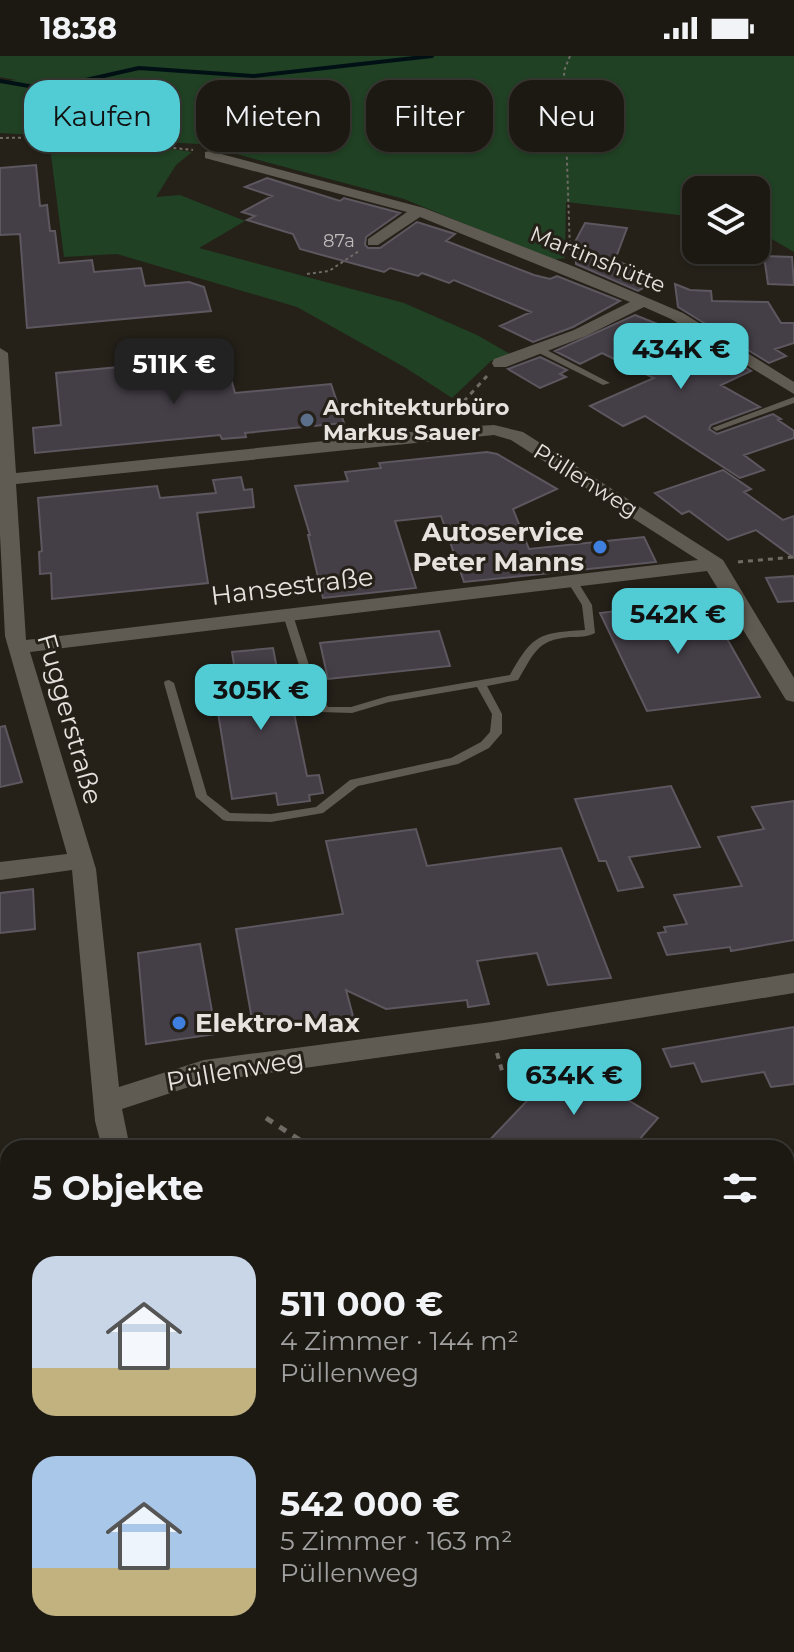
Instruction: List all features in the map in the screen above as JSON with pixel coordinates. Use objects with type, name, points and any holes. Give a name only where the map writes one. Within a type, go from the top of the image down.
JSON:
[{"type":"street","name":"Martinshütte","points":[[210,155],[419,211],[570,270],[686,321],[793,390]]},
{"type":"street","points":[[373,242],[419,211]]},
{"type":"street","points":[[500,363],[644,301]]},
{"type":"street","name":"Fuggerstraße","points":[[0,353],[17,647],[82,860]]},
{"type":"street","name":"Püllenweg","points":[[8,479],[468,431],[494,430],[512,434],[716,564],[794,695]]},
{"type":"street","name":"Hansestraße","points":[[17,647],[716,564]]},
{"type":"street","points":[[0,871],[82,860],[107,1103],[114,1140]]},
{"type":"street","name":"Püllenweg","points":[[107,1103],[156,1084],[204,1071],[491,1032],[794,983]]},
{"type":"lane","points":[[538,349],[606,383]]},
{"type":"lane","points":[[716,428],[793,390]]},
{"type":"lane","points":[[288,615],[310,684],[324,710],[352,710],[388,699],[514,678],[530,645],[547,636],[590,633],[592,626],[587,605],[572,581]]},
{"type":"lane","points":[[169,683],[202,797],[227,817],[271,818],[319,810],[354,783],[454,761],[485,745],[496,733],[497,714],[480,683]]},
{"type":"path","points":[[570,56],[564,81],[570,270]]},
{"type":"path","points":[[0,138],[98,140],[175,147],[210,155]]},
{"type":"path","points":[[307,274],[329,271],[373,242]]},
{"type":"path","points":[[500,363],[465,400],[512,434]]},
{"type":"path","points":[[716,564],[794,557]]},
{"type":"path","points":[[266,1118],[300,1140]]},
{"type":"green space","points":[[0,56],[794,56],[794,252],[770,238],[770,176],[682,176],[682,215],[566,202],[565,258],[553,260],[404,199],[229,152],[350,152],[350,80],[196,80],[196,144],[180,143],[180,80],[24,80],[24,134],[0,133],[0,82],[16,80],[0,77]]},
{"type":"green space","points":[[51,152],[192,152],[176,165],[156,197],[180,195],[245,221],[199,248],[404,303],[477,335],[510,354],[491,361],[452,398],[406,368],[297,307],[117,254],[64,257]]},
{"type":"building","points":[[36,165],[40,206],[47,205],[50,231],[55,231],[59,263],[92,260],[94,272],[141,268],[145,286],[189,282],[204,287],[211,311],[27,328],[20,234],[0,235],[0,168]]},
{"type":"building","points":[[267,178],[340,201],[344,198],[400,213],[366,237],[365,245],[368,248],[380,248],[417,222],[455,234],[446,241],[534,275],[550,279],[557,276],[620,301],[573,327],[533,342],[500,326],[531,312],[454,280],[449,283],[422,273],[418,276],[390,268],[384,272],[300,249],[293,234],[247,220],[255,216],[242,212],[272,196],[245,187]]},
{"type":"building","points":[[585,223],[627,228],[615,260],[660,279],[638,291],[576,264],[575,242]]},
{"type":"building","points":[[770,256],[792,257],[794,285],[768,284],[765,264],[770,264]]},
{"type":"building","points":[[675,284],[690,290],[711,291],[712,301],[768,302],[781,323],[794,323],[794,343],[775,349],[786,356],[769,363],[678,307]]},
{"type":"building","points":[[635,315],[680,333],[680,328],[751,371],[721,385],[760,407],[711,425],[709,429],[717,434],[773,414],[781,419],[778,420],[794,431],[794,438],[744,455],[764,470],[740,478],[645,416],[623,426],[590,406],[654,378],[602,353],[580,364],[555,351]]},
{"type":"building","points":[[225,357],[235,393],[331,384],[344,423],[245,433],[246,437],[222,439],[220,435],[35,453],[33,428],[61,425],[56,373]]},
{"type":"building","points":[[540,357],[567,370],[560,374],[566,377],[540,388],[508,369]]},
{"type":"building","points":[[487,452],[497,454],[557,489],[513,509],[529,549],[644,537],[656,562],[464,582],[441,516],[395,521],[416,588],[323,598],[310,535],[295,486],[348,481],[345,472],[381,468],[379,463]]},
{"type":"building","points":[[723,470],[751,489],[744,492],[783,520],[794,516],[794,558],[756,530],[728,540],[689,511],[682,514],[655,493]]},
{"type":"building","points":[[241,477],[244,490],[252,489],[254,507],[197,513],[208,583],[52,599],[51,573],[40,574],[39,552],[42,551],[38,498],[157,486],[160,498],[216,493],[213,480]]},
{"type":"building","points":[[794,576],[794,601],[778,602],[766,578]]},
{"type":"building","points":[[705,600],[760,697],[647,711],[600,613]]},
{"type":"building","points":[[439,631],[450,666],[328,679],[320,643]]},
{"type":"building","points":[[273,648],[280,685],[288,684],[307,776],[319,775],[323,793],[309,795],[310,801],[278,805],[276,793],[232,799],[213,682],[226,672],[235,671],[232,652]]},
{"type":"building","points":[[5,726],[22,782],[0,787],[0,727]]},
{"type":"building","points":[[671,786],[700,847],[629,857],[643,887],[618,891],[606,861],[599,861],[575,799]]},
{"type":"building","points":[[794,801],[794,940],[731,951],[730,947],[667,955],[658,933],[666,932],[664,927],[687,924],[674,895],[742,886],[718,837],[764,829],[752,807]]},
{"type":"building","points":[[416,829],[427,866],[561,848],[611,978],[548,985],[537,953],[477,961],[489,1004],[468,1007],[467,1000],[386,1009],[346,990],[353,1016],[254,1031],[236,929],[343,914],[326,841]]},
{"type":"building","points":[[33,889],[35,929],[0,933],[0,893]]},
{"type":"building","points":[[200,944],[216,1034],[146,1044],[138,953]]},
{"type":"building","points":[[794,1027],[794,1084],[771,1087],[764,1072],[702,1082],[694,1063],[671,1067],[663,1049]]},
{"type":"building","points":[[564,1062],[658,1118],[639,1140],[490,1140]]},
{"type":"waterway","points":[[0,81],[46,89],[139,68],[253,76],[432,56]]},
{"type":"place","name":"Architekturbüro Markus Sauer","points":[[307,420]]},
{"type":"place","name":"Autoservice Peter Manns","points":[[600,547]]},
{"type":"place","name":"Elektro-Max","points":[[179,1023]]}]
